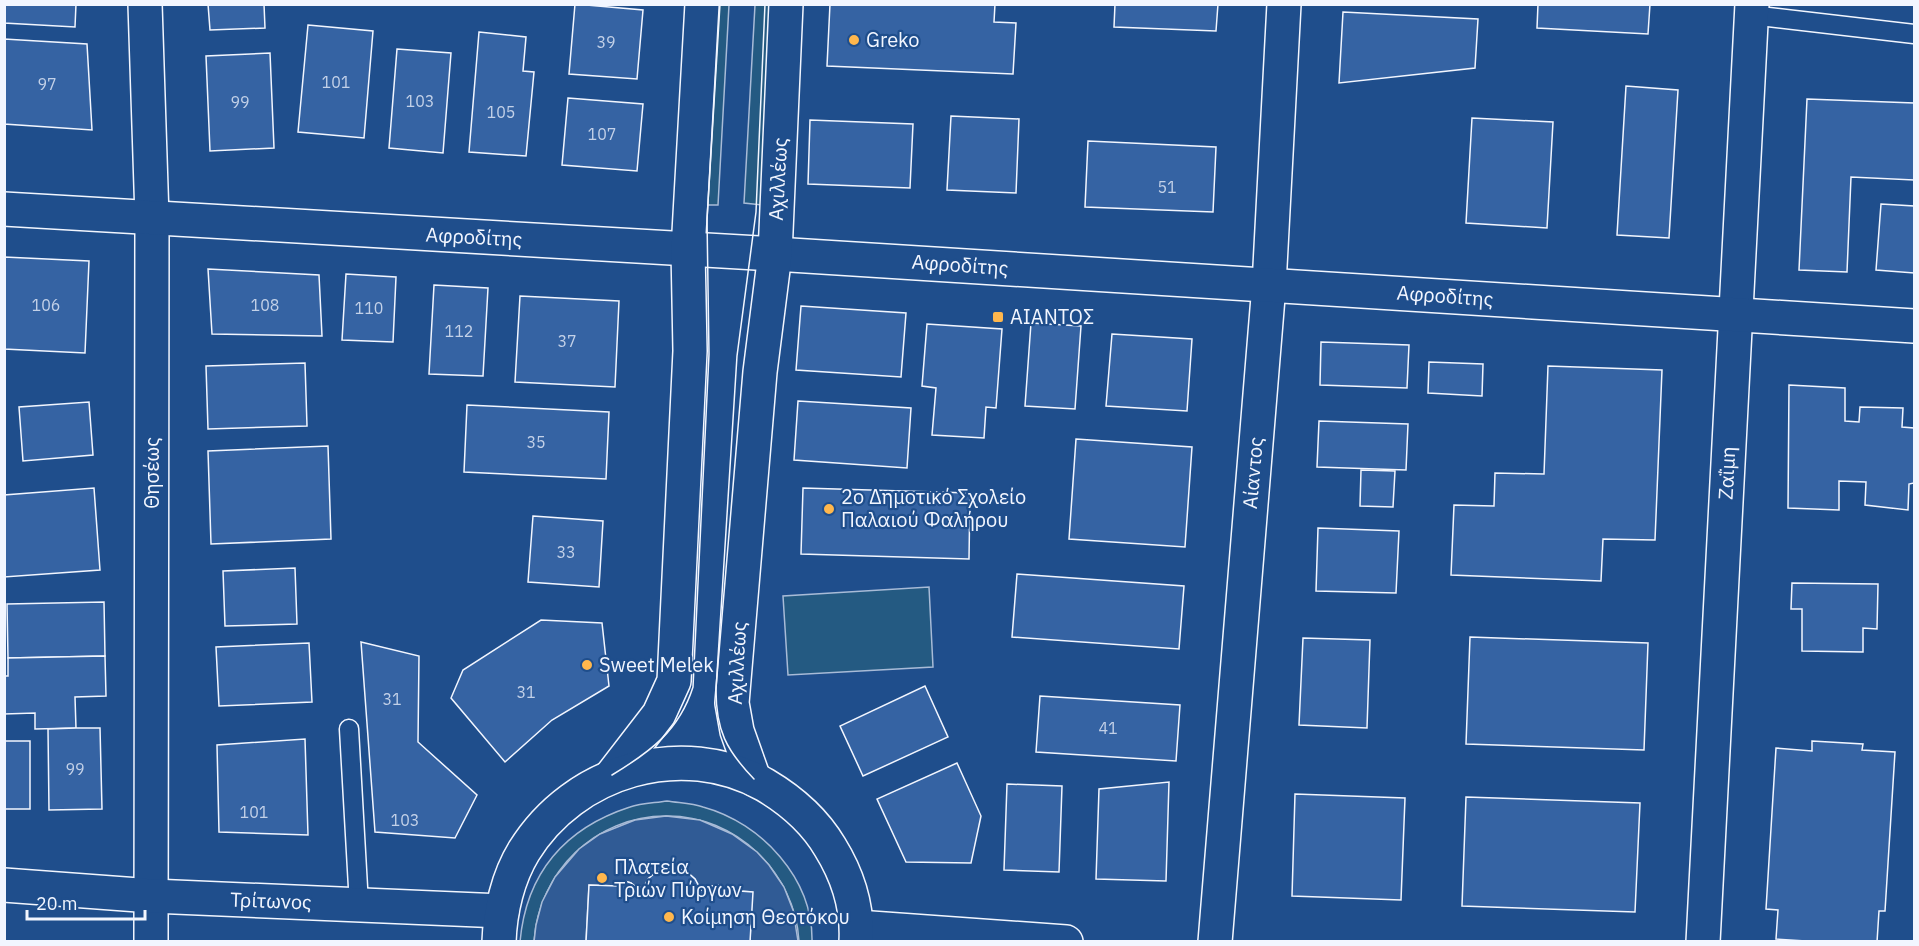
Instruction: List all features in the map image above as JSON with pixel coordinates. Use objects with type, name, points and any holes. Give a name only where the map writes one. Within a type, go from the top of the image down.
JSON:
[{"type":"street","name":"Θησέως","points":[[146,4],[152,218],[151,942]]},
{"type":"street","points":[[612,775],[659,714],[674,681],[690,351],[688,250],[702,4]]},
{"type":"street","name":"Αχιλλέως","points":[[754,779],[737,731],[732,703],[759,372],[774,254],[786,4]]},
{"type":"street","name":"Αίαντος","points":[[1215,942],[1269,285],[1284,4]]},
{"type":"street","name":"Ζαΐμη","points":[[1703,942],[1752,10]]},
{"type":"street","name":"Αφροδίτης","points":[[4,208],[1914,326]]},
{"type":"street","points":[[500,926],[513,873],[523,851],[540,827],[561,806],[585,789],[612,775],[670,762],[729,769],[754,779],[790,801],[805,814],[824,837],[840,862],[851,893],[856,934],[1066,942]]},
{"type":"street","name":"Τρίτωνος","points":[[4,885],[152,896],[359,905],[500,926]]},
{"type":"lane","points":[[1752,10],[1914,34]]},
{"type":"lane","points":[[349,729],[359,905]]},
{"type":"shaded area","points":[[714,5],[729,5],[718,205],[703,205]]},
{"type":"shaded area","points":[[755,5],[771,5],[762,205],[744,203]]},
{"type":"shaded area","points":[[929,587],[933,667],[788,675],[783,596]]},
{"type":"shaded area","points":[[667,801],[699,806],[725,815],[764,840],[794,876],[804,896],[810,918],[812,941],[799,941],[795,916],[786,893],[774,871],[757,853],[738,837],[716,826],[692,818],[666,816],[640,819],[616,826],[594,837],[575,853],[559,871],[547,892],[538,916],[534,941],[520,942],[524,917],[540,874],[568,841],[586,827],[607,816],[634,806]]},
{"type":"shaded area","name":"Πλατεία Τριών Πύργων","points":[[666,816],[700,820],[732,834],[757,852],[784,887],[793,910],[798,941],[750,941],[752,892],[726,890],[718,885],[712,886],[709,890],[701,890],[695,879],[687,872],[676,868],[656,872],[648,879],[644,887],[636,887],[625,881],[618,886],[589,885],[586,941],[534,942],[542,902],[555,877],[579,849],[600,834],[635,820]]},
{"type":"building","points":[[4,4],[76,4],[75,27],[4,23]]},
{"type":"building","points":[[208,4],[264,4],[265,28],[210,30]]},
{"type":"building","points":[[575,4],[643,10],[637,79],[569,74]]},
{"type":"building","points":[[830,4],[995,4],[994,22],[1016,23],[1013,74],[827,66]]},
{"type":"building","points":[[1115,4],[1218,4],[1216,31],[1114,27]]},
{"type":"building","points":[[1538,4],[1650,4],[1648,34],[1537,28]]},
{"type":"building","points":[[1343,12],[1478,19],[1475,68],[1339,83]]},
{"type":"building","points":[[308,25],[373,31],[364,138],[298,132]]},
{"type":"building","points":[[479,32],[526,37],[523,71],[534,72],[526,156],[469,152]]},
{"type":"building","points":[[4,39],[87,44],[92,130],[4,124]]},
{"type":"building","points":[[397,49],[451,53],[443,153],[389,148]]},
{"type":"building","points":[[270,53],[274,148],[210,151],[206,56]]},
{"type":"building","points":[[1626,86],[1678,90],[1669,238],[1617,235]]},
{"type":"building","points":[[568,98],[643,104],[637,171],[562,165]]},
{"type":"building","points":[[1807,99],[1914,103],[1914,180],[1851,177],[1847,272],[1799,270]]},
{"type":"building","points":[[951,116],[1019,119],[1016,193],[947,190]]},
{"type":"building","points":[[1472,118],[1553,122],[1547,228],[1466,223]]},
{"type":"building","points":[[810,120],[913,124],[910,188],[808,184]]},
{"type":"building","points":[[1088,141],[1216,147],[1213,212],[1085,207]]},
{"type":"building","points":[[1881,204],[1914,206],[1914,273],[1876,270]]},
{"type":"building","points":[[4,257],[89,261],[85,353],[4,349]]},
{"type":"building","points":[[208,269],[319,275],[322,336],[212,334]]},
{"type":"building","points":[[346,274],[396,277],[393,342],[342,340]]},
{"type":"building","points":[[434,285],[488,288],[483,376],[429,374]]},
{"type":"building","points":[[520,296],[619,301],[615,387],[515,382]]},
{"type":"building","points":[[801,306],[906,313],[901,377],[796,370]]},
{"type":"building","points":[[1031,323],[1081,326],[1075,409],[1025,406]]},
{"type":"building","points":[[927,324],[1002,329],[996,408],[986,407],[984,438],[932,435],[936,388],[922,386]]},
{"type":"building","points":[[1112,334],[1192,339],[1187,411],[1106,406]]},
{"type":"building","points":[[1321,342],[1409,345],[1407,388],[1320,385]]},
{"type":"building","points":[[1429,362],[1483,364],[1482,396],[1428,393]]},
{"type":"building","points":[[305,363],[307,426],[208,429],[206,366]]},
{"type":"building","points":[[1548,366],[1662,370],[1655,540],[1603,539],[1601,581],[1451,575],[1454,505],[1494,506],[1495,473],[1544,474]]},
{"type":"building","points":[[1789,385],[1845,388],[1845,421],[1859,422],[1860,407],[1903,408],[1902,427],[1914,428],[1914,483],[1909,484],[1908,510],[1865,505],[1866,482],[1839,481],[1839,510],[1788,508]]},
{"type":"building","points":[[798,401],[911,408],[907,468],[794,460]]},
{"type":"building","points":[[89,402],[93,455],[23,461],[19,407]]},
{"type":"building","points":[[467,405],[609,412],[606,479],[464,472]]},
{"type":"building","points":[[1319,421],[1408,424],[1406,470],[1317,467]]},
{"type":"building","points":[[1076,439],[1192,447],[1185,547],[1069,539]]},
{"type":"building","points":[[328,446],[331,539],[211,544],[208,451]]},
{"type":"building","points":[[1361,470],[1395,471],[1393,507],[1360,506]]},
{"type":"building","points":[[94,488],[100,570],[4,577],[4,495]]},
{"type":"building","points":[[803,488],[970,493],[969,559],[801,554]]},
{"type":"building","points":[[533,516],[603,521],[599,587],[528,582]]},
{"type":"building","points":[[1318,528],[1399,531],[1396,593],[1316,591]]},
{"type":"building","points":[[295,568],[297,624],[225,626],[223,571]]},
{"type":"building","points":[[1017,574],[1184,586],[1179,649],[1012,637]]},
{"type":"building","points":[[1792,583],[1878,584],[1877,629],[1863,628],[1863,652],[1802,651],[1802,609],[1791,609]]},
{"type":"building","points":[[104,602],[105,656],[8,658],[7,604]]},
{"type":"building","points":[[541,620],[602,623],[609,686],[552,720],[505,762],[451,698],[463,670]]},
{"type":"building","points":[[1470,637],[1648,643],[1644,750],[1466,744]]},
{"type":"building","points":[[1303,638],[1370,640],[1367,728],[1299,725]]},
{"type":"building","points":[[361,642],[419,656],[418,742],[477,795],[455,838],[375,832]]},
{"type":"building","points":[[309,643],[312,702],[219,706],[216,647]]},
{"type":"building","points":[[105,656],[106,696],[75,697],[76,728],[35,729],[35,713],[4,714],[4,676],[8,676],[8,658]]},
{"type":"building","points":[[925,686],[948,737],[863,776],[840,726]]},
{"type":"building","points":[[1040,696],[1180,705],[1176,761],[1036,752]]},
{"type":"building","points":[[100,728],[102,809],[49,810],[48,729]]},
{"type":"building","points":[[305,739],[308,835],[219,832],[217,745]]},
{"type":"building","points":[[4,741],[30,741],[30,809],[4,809]]},
{"type":"building","points":[[1812,741],[1863,744],[1862,750],[1895,752],[1885,911],[1879,911],[1877,942],[1776,939],[1778,910],[1766,909],[1776,748],[1812,751]]},
{"type":"building","points":[[957,763],[981,816],[971,863],[906,862],[877,799]]},
{"type":"building","points":[[1169,782],[1166,881],[1096,879],[1099,789]]},
{"type":"building","points":[[1007,784],[1062,786],[1059,872],[1004,870]]},
{"type":"building","points":[[1295,794],[1405,798],[1401,900],[1292,896]]},
{"type":"building","points":[[1466,797],[1640,803],[1635,912],[1462,906]]},
{"type":"building","name":"Κοίμηση Θεοτόκου","points":[[677,868],[687,872],[695,879],[701,890],[709,890],[712,886],[718,885],[726,890],[753,892],[750,942],[586,942],[589,885],[618,886],[625,881],[636,887],[644,887],[648,879],[656,872]]},
{"type":"tram line","points":[[612,775],[639,758],[662,739],[680,716],[693,687],[709,354],[707,219],[720,4]]},
{"type":"tram line","points":[[754,779],[736,758],[725,739],[718,717],[716,690],[737,356],[756,212],[765,4]]},
{"type":"place","name":"Greko","points":[[854,40]]},
{"type":"place","name":"ΑΙΑΝΤΟΣ","points":[[998,317]]},
{"type":"place","name":"2ο Δημοτικό Σχολείο Παλαιού Φαλήρου","points":[[829,509]]},
{"type":"place","name":"Sweet Melek","points":[[587,665]]},
{"type":"place","name":"Πλατεία Τριών Πύργων","points":[[602,878]]},
{"type":"place","name":"Κοίμηση Θεοτόκου","points":[[669,917]]}]
